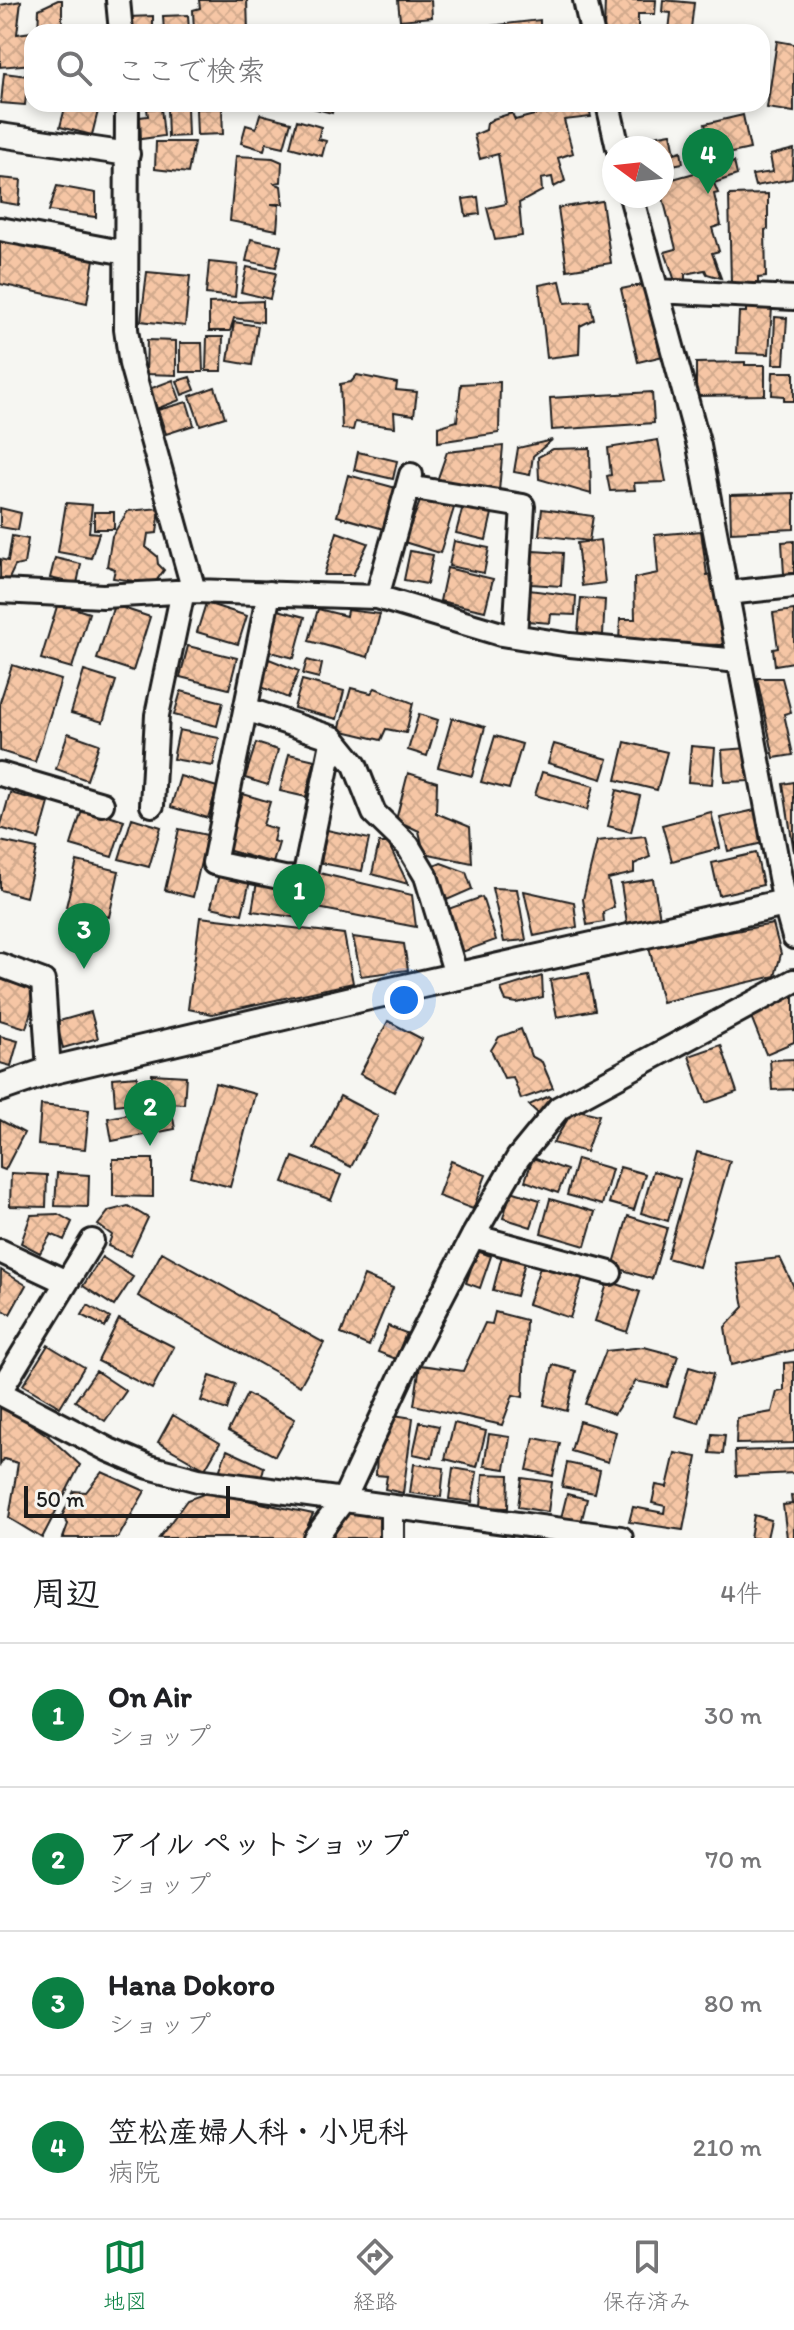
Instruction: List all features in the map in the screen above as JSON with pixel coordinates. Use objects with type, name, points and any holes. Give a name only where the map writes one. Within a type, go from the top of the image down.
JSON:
[{"type":"street","points":[[118,0],[120,24]]},
{"type":"street","points":[[585,0],[590,24]]},
{"type":"street","points":[[127,112],[126,329],[131,364],[189,591],[157,715],[152,805]]},
{"type":"street","points":[[610,112],[615,136]]},
{"type":"street","points":[[0,135],[128,154]]},
{"type":"street","points":[[634,208],[699,446],[794,937]]},
{"type":"street","points":[[0,229],[126,253]]},
{"type":"street","points":[[657,291],[794,298]]},
{"type":"street","points":[[377,597],[410,480],[523,506],[515,636]]},
{"type":"street","points":[[727,593],[794,586]]},
{"type":"street","points":[[0,591],[103,596],[189,591],[377,597],[515,636],[570,645],[739,661]]},
{"type":"street","points":[[269,593],[214,863],[284,878],[304,879],[333,738]]},
{"type":"street","points":[[246,709],[333,738],[355,765],[374,813],[408,846],[426,876],[457,978]]},
{"type":"street","points":[[0,774],[102,804]]},
{"type":"street","points":[[0,1088],[49,1071],[789,902]]},
{"type":"street","points":[[0,965],[43,981],[49,1071]]},
{"type":"street","points":[[315,1538],[344,1499],[410,1357],[473,1236],[518,1158],[559,1108],[794,981]]},
{"type":"street","points":[[473,1236],[610,1273]]},
{"type":"street","points":[[92,1241],[0,1392],[109,1450],[149,1467],[198,1480],[621,1538]]},
{"type":"street","points":[[0,1251],[66,1282]]},
{"type":"street","points":[[392,1509],[392,1538]]},
{"type":"building","points":[[62,0],[62,24],[38,24],[39,9]]},
{"type":"building","points":[[199,0],[247,0],[248,24],[194,24],[193,10],[200,8]]},
{"type":"building","points":[[398,0],[431,0],[432,17],[400,20]]},
{"type":"building","points":[[605,0],[656,0],[655,14],[638,14],[638,24],[604,24]]},
{"type":"building","points":[[663,0],[694,3],[691,24],[670,24],[671,13],[662,12]]},
{"type":"building","points":[[21,1],[17,34],[24,33],[24,65],[0,67],[0,5]]},
{"type":"building","points":[[188,15],[189,24],[164,24],[163,16]]},
{"type":"building","points":[[153,16],[153,24],[129,24],[129,17]]},
{"type":"building","points":[[540,20],[540,24],[506,24]]},
{"type":"building","points":[[777,41],[794,44],[794,112],[770,108]]},
{"type":"building","points":[[4,73],[24,76],[24,105],[1,103]]},
{"type":"building","points":[[64,112],[98,112],[92,135],[60,127]]},
{"type":"building","points":[[147,112],[161,112],[164,136],[141,139],[140,117],[148,116]]},
{"type":"building","points":[[167,112],[187,112],[188,136],[168,137]]},
{"type":"building","points":[[196,112],[222,112],[223,134],[197,135]]},
{"type":"building","points":[[546,112],[590,112],[591,117],[564,120],[573,153],[558,158],[565,181],[554,187],[552,177],[541,179],[542,191],[519,203],[522,236],[495,240],[487,208],[506,204],[498,154],[480,159],[474,135],[486,130],[487,123],[493,119],[512,113],[515,120]]},
{"type":"building","points":[[260,114],[291,122],[284,147],[266,143],[264,150],[241,143],[246,125],[256,128]]},
{"type":"building","points":[[743,115],[750,149],[713,157],[705,124]]},
{"type":"building","points":[[297,120],[321,127],[318,139],[326,141],[322,156],[290,147]]},
{"type":"building","points":[[156,142],[194,142],[188,173],[155,169]]},
{"type":"building","points":[[674,148],[675,153],[681,151],[683,163],[674,165]]},
{"type":"building","points":[[794,149],[792,179],[755,186],[752,175],[773,172],[770,155]]},
{"type":"building","points":[[236,156],[273,158],[282,162],[281,182],[275,183],[281,186],[283,204],[271,204],[279,205],[277,230],[230,221]]},
{"type":"building","points":[[734,162],[737,175],[714,183],[721,225],[712,228],[719,251],[712,253],[721,278],[707,274],[705,270],[685,274],[685,281],[675,281],[665,252],[676,249],[666,208],[674,208],[674,179]]},
{"type":"building","points":[[0,178],[21,180],[19,205],[0,202]]},
{"type":"building","points":[[57,186],[96,193],[96,217],[49,211]]},
{"type":"building","points":[[768,194],[766,277],[758,278],[758,283],[731,284],[729,195]]},
{"type":"building","points":[[478,197],[480,214],[466,216],[463,199]]},
{"type":"building","points":[[602,201],[611,263],[567,270],[558,208]]},
{"type":"building","points":[[251,239],[281,246],[276,267],[246,261]]},
{"type":"building","points":[[0,240],[94,259],[87,303],[0,284]]},
{"type":"building","points":[[209,262],[238,265],[235,297],[206,294]]},
{"type":"building","points":[[247,267],[276,273],[270,299],[241,292]]},
{"type":"building","points":[[147,272],[190,276],[185,326],[141,321]]},
{"type":"building","points":[[560,281],[565,303],[590,301],[594,319],[580,326],[579,354],[547,358],[539,285]]},
{"type":"building","points":[[646,284],[663,356],[638,362],[621,289]]},
{"type":"building","points":[[263,301],[263,322],[234,318],[230,331],[209,331],[209,303]]},
{"type":"building","points":[[746,305],[772,307],[769,354],[737,353],[739,312],[746,312]]},
{"type":"building","points":[[775,317],[787,318],[784,364],[773,364]]},
{"type":"building","points":[[234,322],[258,326],[252,365],[228,361]]},
{"type":"building","points":[[207,337],[223,337],[222,371],[206,371]]},
{"type":"building","points":[[147,340],[176,341],[176,375],[146,374]]},
{"type":"building","points":[[180,343],[202,343],[203,372],[180,372]]},
{"type":"building","points":[[745,362],[745,365],[765,365],[765,395],[696,396],[696,363]]},
{"type":"building","points":[[773,372],[794,372],[794,401],[784,401],[784,396],[772,395]]},
{"type":"building","points":[[357,375],[397,383],[396,390],[417,392],[414,415],[394,412],[395,427],[355,422],[353,430],[342,429],[340,384],[351,382]]},
{"type":"building","points":[[190,377],[195,390],[182,395],[177,381]]},
{"type":"building","points":[[173,380],[180,400],[156,409],[149,389]]},
{"type":"building","points":[[500,382],[499,433],[438,442],[438,427],[457,421],[461,384]]},
{"type":"building","points":[[215,387],[225,417],[200,425],[190,396]]},
{"type":"building","points":[[652,392],[654,423],[552,430],[550,398]]},
{"type":"building","points":[[187,402],[194,425],[166,434],[158,410]]},
{"type":"building","points":[[552,440],[533,456],[530,475],[514,472],[518,448]]},
{"type":"building","points":[[658,440],[666,482],[634,483],[635,490],[610,491],[608,448]]},
{"type":"building","points":[[503,446],[499,491],[437,481],[447,452]]},
{"type":"building","points":[[590,448],[591,494],[539,479],[538,457],[553,449]]},
{"type":"building","points":[[358,452],[397,461],[393,479],[354,470]]},
{"type":"building","points":[[348,475],[396,488],[384,529],[337,516]]},
{"type":"building","points":[[794,493],[794,529],[731,532],[730,495]]},
{"type":"building","points":[[421,499],[454,508],[440,553],[404,542]]},
{"type":"building","points":[[464,502],[493,509],[486,540],[456,533]]},
{"type":"building","points":[[66,503],[92,505],[89,532],[99,533],[91,558],[58,552]]},
{"type":"building","points":[[0,508],[21,513],[18,530],[0,527]]},
{"type":"building","points":[[160,508],[157,533],[148,534],[146,547],[157,556],[158,564],[164,570],[154,584],[113,578],[115,569],[107,566],[112,536],[128,511]]},
{"type":"building","points":[[542,509],[593,516],[589,541],[539,535]]},
{"type":"building","points":[[94,512],[114,512],[114,529],[94,529]]},
{"type":"building","points":[[701,531],[707,575],[715,573],[726,645],[619,643],[620,619],[635,619],[634,578],[658,573],[655,535]]},
{"type":"building","points":[[337,532],[368,543],[353,575],[324,575]]},
{"type":"building","points":[[12,536],[28,539],[24,564],[15,566],[7,583],[0,582],[0,559],[8,561]]},
{"type":"building","points":[[600,540],[605,583],[582,586],[577,543]]},
{"type":"building","points":[[454,541],[489,548],[484,573],[449,566]]},
{"type":"building","points":[[794,541],[794,573],[784,574],[782,542]]},
{"type":"building","points":[[410,551],[433,555],[427,584],[404,580]]},
{"type":"building","points":[[533,551],[563,553],[561,586],[531,584]]},
{"type":"building","points":[[55,558],[81,564],[77,584],[50,578]]},
{"type":"building","points":[[447,568],[493,579],[485,611],[440,601]]},
{"type":"building","points":[[529,590],[576,596],[575,615],[551,614],[550,623],[527,621]]},
{"type":"building","points":[[581,598],[605,600],[603,635],[578,633]]},
{"type":"building","points":[[58,603],[89,613],[72,668],[41,659]]},
{"type":"building","points":[[206,603],[247,616],[238,644],[197,632]]},
{"type":"building","points":[[114,605],[150,617],[133,671],[97,659]]},
{"type":"building","points":[[318,609],[346,616],[347,610],[380,614],[368,657],[309,641]]},
{"type":"building","points":[[278,610],[305,617],[294,658],[267,651]]},
{"type":"building","points":[[794,610],[794,662],[775,665],[773,649],[778,648],[773,613]]},
{"type":"building","points":[[188,646],[237,658],[229,689],[180,677]]},
{"type":"building","points":[[269,659],[299,671],[288,698],[259,686]]},
{"type":"building","points":[[307,660],[322,664],[319,678],[303,674]]},
{"type":"building","points":[[12,665],[61,680],[35,762],[0,751],[0,702]]},
{"type":"building","points":[[84,671],[116,681],[103,722],[71,713]]},
{"type":"building","points":[[757,678],[782,678],[791,712],[784,714],[793,755],[774,758]]},
{"type":"building","points":[[302,680],[344,691],[337,719],[294,708]]},
{"type":"building","points":[[351,688],[371,693],[375,688],[413,703],[406,733],[386,729],[381,740],[339,730]]},
{"type":"building","points":[[181,691],[223,702],[217,726],[174,715]]},
{"type":"building","points":[[419,714],[438,720],[427,756],[408,750]]},
{"type":"building","points":[[452,718],[485,727],[472,776],[438,767]]},
{"type":"building","points":[[179,730],[219,738],[213,766],[173,759]]},
{"type":"building","points":[[68,733],[99,744],[87,780],[56,769]]},
{"type":"building","points":[[495,736],[522,744],[509,789],[481,782]]},
{"type":"building","points":[[625,742],[667,752],[657,790],[616,780]]},
{"type":"building","points":[[256,743],[278,750],[268,785],[245,778]]},
{"type":"building","points":[[554,744],[608,759],[602,779],[548,763]]},
{"type":"building","points":[[691,746],[715,748],[712,784],[688,782]]},
{"type":"building","points":[[749,748],[751,781],[724,782],[722,750]]},
{"type":"building","points":[[289,754],[315,760],[306,797],[280,791]]},
{"type":"building","points":[[542,772],[594,786],[587,810],[535,795]]},
{"type":"building","points":[[408,773],[437,782],[436,813],[470,827],[472,863],[424,853],[419,831],[396,820]]},
{"type":"building","points":[[180,776],[217,787],[208,818],[171,807]]},
{"type":"building","points":[[794,782],[794,852],[783,784]]},
{"type":"building","points":[[617,790],[640,796],[631,832],[608,826]]},
{"type":"building","points":[[10,793],[49,803],[39,839],[0,828]]},
{"type":"building","points":[[243,794],[270,802],[263,825],[276,829],[273,841],[279,843],[273,863],[227,850]]},
{"type":"building","points":[[83,807],[124,820],[112,857],[71,845]]},
{"type":"building","points":[[755,810],[763,843],[728,851],[720,818]]},
{"type":"building","points":[[711,812],[720,848],[672,861],[662,825]]},
{"type":"building","points":[[132,818],[161,827],[149,867],[119,859]]},
{"type":"building","points":[[179,829],[207,835],[193,897],[165,890]]},
{"type":"building","points":[[327,830],[369,839],[362,871],[321,863]]},
{"type":"building","points":[[645,836],[650,857],[634,864],[634,873],[608,879],[614,907],[603,912],[604,922],[587,925],[583,899],[597,841]]},
{"type":"building","points":[[0,841],[37,849],[26,897],[0,890]]},
{"type":"building","points":[[379,843],[388,843],[408,884],[372,874]]},
{"type":"building","points":[[756,853],[763,885],[719,895],[712,863]]},
{"type":"building","points":[[77,861],[119,871],[109,917],[66,907]]},
{"type":"building","points":[[441,863],[466,872],[472,889],[447,900],[432,867]]},
{"type":"building","points":[[315,872],[412,895],[416,927],[307,906]]},
{"type":"building","points":[[219,874],[250,881],[242,914],[211,907]]},
{"type":"building","points":[[653,879],[660,918],[627,923],[621,884]]},
{"type":"building","points":[[257,882],[304,890],[300,918],[252,911]]},
{"type":"building","points":[[492,888],[517,889],[526,940],[504,942]]},
{"type":"building","points":[[524,891],[574,902],[577,927],[534,936]]},
{"type":"building","points":[[482,897],[496,940],[462,952],[448,909]]},
{"type":"building","points":[[200,917],[344,934],[353,983],[212,1014],[188,1009]]},
{"type":"building","points":[[773,924],[781,954],[775,976],[662,1002],[649,947]]},
{"type":"building","points":[[353,937],[404,944],[408,970],[361,976]]},
{"type":"building","points":[[588,973],[595,1010],[557,1017],[550,980]]},
{"type":"building","points":[[542,976],[543,997],[517,1003],[506,1001],[501,989]]},
{"type":"building","points":[[0,979],[37,991],[26,1028],[0,1020]]},
{"type":"building","points":[[794,996],[794,1042],[766,1054],[750,1014]]},
{"type":"building","points":[[91,1012],[98,1038],[63,1048],[56,1022]]},
{"type":"building","points":[[388,1021],[422,1039],[394,1092],[360,1074]]},
{"type":"building","points":[[521,1029],[531,1056],[542,1062],[553,1088],[521,1099],[513,1077],[504,1078],[491,1050],[499,1037]]},
{"type":"building","points":[[0,1036],[18,1041],[11,1066],[0,1063]]},
{"type":"building","points":[[721,1045],[737,1092],[706,1103],[689,1056]]},
{"type":"building","points":[[794,1059],[794,1089],[772,1090],[770,1060]]},
{"type":"building","points":[[152,1074],[186,1076],[184,1104],[150,1102]]},
{"type":"building","points":[[137,1076],[139,1102],[115,1105],[113,1078]]},
{"type":"building","points":[[215,1083],[255,1094],[230,1187],[190,1176]]},
{"type":"building","points":[[340,1096],[378,1116],[351,1167],[314,1148]]},
{"type":"building","points":[[549,1096],[553,1106],[543,1118],[529,1105]]},
{"type":"building","points":[[41,1105],[89,1110],[85,1149],[38,1145]]},
{"type":"building","points":[[171,1106],[175,1129],[112,1141],[108,1118]]},
{"type":"building","points":[[574,1109],[599,1115],[586,1152],[553,1143]]},
{"type":"building","points":[[0,1120],[24,1133],[5,1170],[0,1168]]},
{"type":"building","points":[[697,1152],[730,1161],[699,1267],[667,1258]]},
{"type":"building","points":[[293,1157],[341,1175],[331,1200],[283,1182]]},
{"type":"building","points":[[533,1158],[567,1170],[558,1193],[525,1181]]},
{"type":"building","points":[[113,1159],[153,1159],[153,1197],[113,1196]]},
{"type":"building","points":[[577,1159],[612,1169],[602,1205],[567,1195]]},
{"type":"building","points":[[451,1161],[486,1175],[473,1209],[438,1196]]},
{"type":"building","points":[[620,1167],[645,1174],[634,1210],[609,1203]]},
{"type":"building","points":[[653,1171],[680,1179],[668,1221],[641,1213]]},
{"type":"building","points":[[11,1173],[47,1175],[46,1207],[10,1206]]},
{"type":"building","points":[[57,1173],[89,1175],[88,1207],[55,1206]]},
{"type":"building","points":[[511,1191],[540,1200],[531,1227],[503,1218]]},
{"type":"building","points":[[550,1199],[595,1212],[585,1246],[541,1233]]},
{"type":"building","points":[[128,1206],[148,1218],[130,1256],[108,1246],[112,1235],[98,1225],[109,1211]]},
{"type":"building","points":[[58,1214],[72,1222],[64,1240],[51,1234],[40,1253],[21,1243],[31,1215]]},
{"type":"building","points":[[628,1216],[667,1228],[652,1279],[613,1267]]},
{"type":"building","points":[[477,1251],[491,1256],[480,1288],[466,1283]]},
{"type":"building","points":[[162,1252],[324,1343],[300,1386],[138,1296]]},
{"type":"building","points":[[503,1252],[526,1258],[516,1296],[493,1290]]},
{"type":"building","points":[[102,1257],[133,1277],[114,1306],[83,1286]]},
{"type":"building","points":[[780,1258],[794,1287],[794,1350],[731,1365],[725,1327],[744,1307],[736,1263]]},
{"type":"building","points":[[541,1264],[583,1277],[570,1318],[528,1304]]},
{"type":"building","points":[[1,1270],[26,1285],[10,1314],[0,1308]]},
{"type":"building","points":[[364,1276],[393,1288],[369,1346],[341,1334]]},
{"type":"building","points":[[608,1281],[640,1292],[627,1332],[595,1321]]},
{"type":"building","points":[[88,1305],[110,1318],[105,1327],[82,1315]]},
{"type":"building","points":[[495,1312],[526,1320],[523,1397],[513,1395],[502,1425],[414,1405],[420,1365],[463,1371],[485,1323],[492,1324]]},
{"type":"building","points":[[119,1319],[174,1347],[152,1389],[98,1361]]},
{"type":"building","points":[[388,1326],[406,1333],[396,1359],[378,1352]]},
{"type":"building","points":[[48,1345],[84,1367],[60,1407],[23,1385]]},
{"type":"building","points":[[644,1347],[678,1356],[667,1387],[636,1381],[614,1414],[585,1404],[606,1351]]},
{"type":"building","points":[[794,1362],[794,1443],[736,1444],[737,1418],[772,1412],[777,1392],[784,1391],[784,1363]]},
{"type":"building","points":[[553,1365],[576,1371],[567,1411],[544,1405]]},
{"type":"building","points":[[689,1367],[713,1374],[699,1423],[675,1416]]},
{"type":"building","points":[[96,1371],[126,1391],[105,1421],[75,1401]]},
{"type":"building","points":[[210,1376],[235,1384],[227,1410],[201,1401]]},
{"type":"building","points":[[247,1394],[295,1419],[275,1456],[228,1431]]},
{"type":"building","points":[[0,1403],[47,1435],[80,1465],[42,1538],[9,1518],[18,1463],[4,1459],[0,1465]]},
{"type":"building","points":[[173,1415],[220,1443],[205,1469],[158,1442]]},
{"type":"building","points":[[394,1415],[413,1418],[403,1493],[385,1489],[387,1476],[376,1475],[377,1448]]},
{"type":"building","points":[[579,1421],[616,1432],[608,1462],[571,1451]]},
{"type":"building","points":[[420,1422],[439,1426],[432,1458],[413,1454]]},
{"type":"building","points":[[454,1423],[486,1431],[477,1467],[445,1459]]},
{"type":"building","points":[[489,1434],[510,1437],[505,1469],[484,1466]]},
{"type":"building","points":[[712,1434],[725,1435],[723,1454],[710,1453]]},
{"type":"building","points":[[534,1438],[560,1443],[553,1476],[527,1470]]},
{"type":"building","points":[[794,1449],[794,1473],[736,1476],[735,1451]]},
{"type":"building","points":[[227,1450],[264,1467],[261,1480],[219,1472]]},
{"type":"building","points":[[675,1453],[697,1457],[683,1530],[629,1522],[633,1507],[664,1513],[665,1506],[652,1503],[656,1485],[667,1487]]},
{"type":"building","points":[[567,1463],[600,1470],[595,1493],[562,1487]]},
{"type":"building","points":[[414,1464],[444,1468],[441,1497],[410,1493]]},
{"type":"building","points":[[453,1468],[477,1472],[472,1502],[449,1499]]},
{"type":"building","points":[[102,1472],[145,1491],[118,1538],[63,1538],[68,1524],[62,1516],[74,1491],[86,1492]]},
{"type":"building","points":[[483,1474],[509,1475],[508,1508],[481,1507]]},
{"type":"building","points":[[522,1478],[552,1482],[548,1512],[518,1507]]},
{"type":"building","points":[[209,1492],[313,1514],[302,1538],[159,1538],[187,1500]]},
{"type":"building","points":[[567,1494],[587,1499],[581,1523],[561,1518]]},
{"type":"building","points":[[794,1495],[794,1538],[787,1538],[783,1505],[792,1504],[791,1496]]},
{"type":"building","points":[[353,1505],[387,1514],[383,1538],[332,1538]]},
{"type":"building","points":[[754,1515],[771,1520],[767,1538],[750,1538]]},
{"type":"place","name":"笠松産婦人科・小児科","points":[[708,194]]},
{"type":"place","name":"On Air","points":[[299,930]]},
{"type":"place","name":"Hana Dokoro","points":[[84,969]]},
{"type":"place","name":"アイル ペットショップ","points":[[150,1146]]}]
